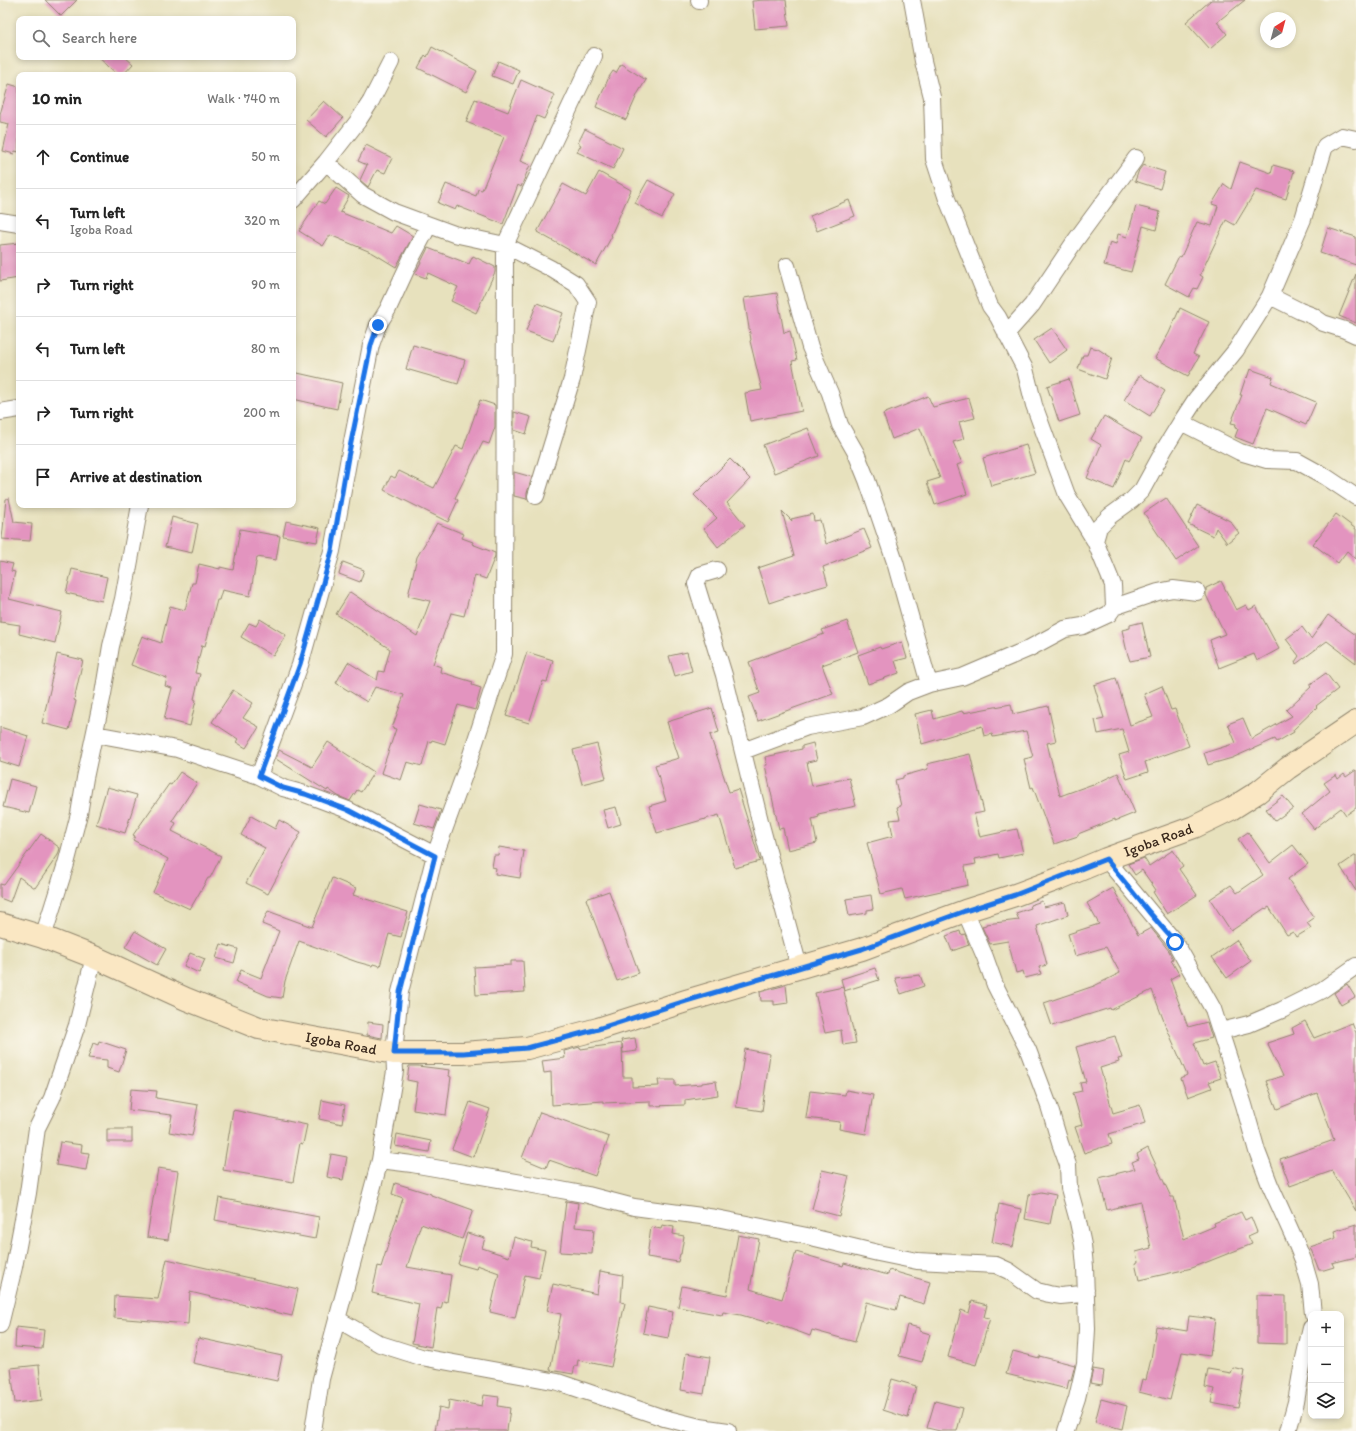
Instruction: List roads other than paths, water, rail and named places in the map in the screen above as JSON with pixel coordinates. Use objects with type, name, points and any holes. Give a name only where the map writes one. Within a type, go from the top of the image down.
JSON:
[{"type":"street","points":[[912,0],[923,60],[932,97],[934,159],[947,199],[990,306],[998,317],[1025,369],[1034,405],[1066,495],[1094,541],[1113,585],[1114,607]]},
{"type":"street","points":[[313,1431],[321,1379],[380,1160],[395,1071],[394,1053],[400,992],[435,856],[467,767],[504,654],[505,245],[594,56]]},
{"type":"street","points":[[296,197],[326,162],[371,101],[391,62]]},
{"type":"street","points":[[1094,541],[1099,528],[1110,516],[1132,500],[1142,490],[1165,448],[1196,399],[1236,350],[1270,296],[1303,219],[1325,146],[1342,136],[1356,139]]},
{"type":"street","points":[[1006,334],[1032,305],[1075,241],[1136,158]]},
{"type":"street","points":[[326,162],[363,195],[394,212],[454,234],[505,245],[550,268],[576,284],[588,302],[572,379],[536,496]]},
{"type":"street","points":[[0,221],[16,224]]},
{"type":"street","points":[[259,776],[300,664],[332,551],[348,457],[371,345],[378,325],[388,309],[428,225]]},
{"type":"street","points":[[787,266],[810,347],[830,393],[840,425],[856,453],[867,480],[895,562],[929,684]]},
{"type":"street","points":[[1270,296],[1313,316],[1323,323],[1356,335]]},
{"type":"street","points":[[0,412],[16,409]]},
{"type":"street","points":[[1181,422],[1240,452],[1267,460],[1297,461],[1326,476],[1356,497]]},
{"type":"street","points":[[43,937],[66,864],[79,814],[111,646],[123,599],[139,508]]},
{"type":"street","points":[[717,570],[700,575],[696,584],[724,675],[761,825],[799,967]]},
{"type":"street","points":[[743,751],[808,727],[863,717],[889,705],[908,692],[929,684],[962,677],[1028,649],[1065,629],[1084,626],[1109,614],[1114,607],[1158,592],[1174,589],[1196,592]]},
{"type":"street","name":"Igoba Road","points":[[0,924],[43,937],[186,999],[259,1028],[394,1053],[463,1053],[527,1048],[598,1029],[686,1001],[862,949],[965,911],[1022,893],[1106,859],[1194,828],[1258,792],[1288,768],[1356,722]]},
{"type":"street","points":[[95,734],[177,749],[259,776],[283,788],[305,794],[348,810],[435,856]]},
{"type":"street","points":[[1106,859],[1175,942],[1213,1009],[1257,1151],[1270,1185],[1303,1260],[1310,1284],[1312,1311]]},
{"type":"street","points":[[965,911],[985,957],[995,985],[1028,1050],[1049,1106],[1068,1165],[1069,1188],[1083,1245],[1087,1329],[1085,1363],[1077,1398],[1066,1431]]},
{"type":"street","points":[[0,1325],[14,1267],[28,1193],[37,1128],[52,1098],[77,1025],[94,958]]},
{"type":"street","points":[[1221,1031],[1249,1024],[1282,1010],[1322,990],[1356,966]]},
{"type":"street","points":[[380,1160],[412,1164],[588,1195],[634,1207],[716,1218],[807,1236],[917,1261],[996,1265],[1009,1271],[1037,1290],[1049,1294],[1060,1296],[1082,1294],[1086,1290]]},
{"type":"street","points":[[337,1319],[380,1344],[421,1357],[558,1382],[664,1418],[700,1427],[728,1431]]},
{"type":"street","points":[[1288,1431],[1296,1402],[1308,1341]]}]
